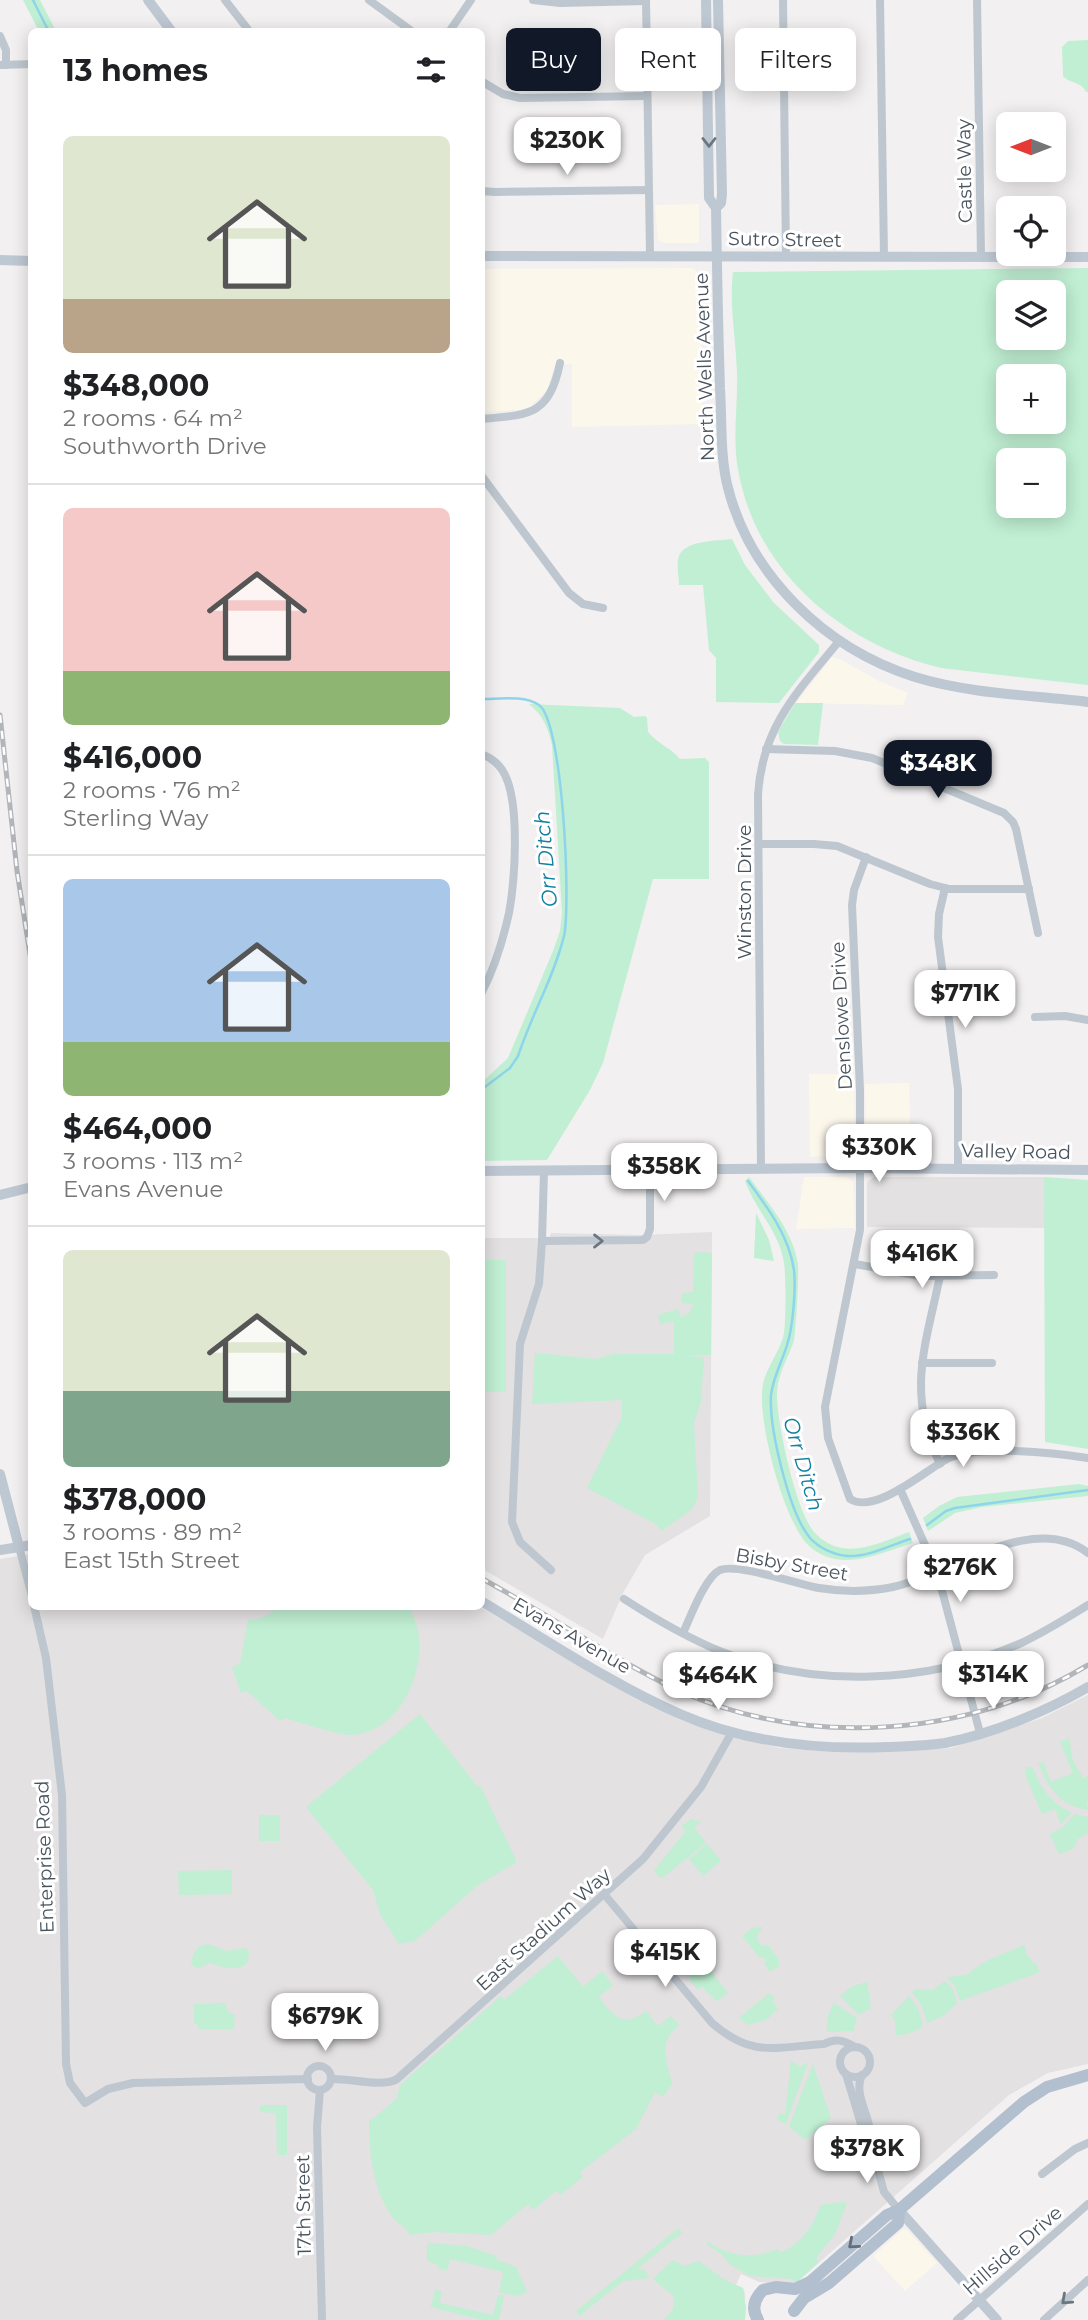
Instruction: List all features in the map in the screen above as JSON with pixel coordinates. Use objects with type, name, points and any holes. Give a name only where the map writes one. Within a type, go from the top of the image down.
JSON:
[{"type":"main road","points":[[756,2318],[755,2302],[763,2290],[795,2289],[810,2282],[887,2215],[899,2210],[999,2121],[1036,2093],[1062,2081],[1088,2075]]},
{"type":"main road","points":[[792,2316],[804,2298],[829,2283],[898,2223],[899,2210]]},
{"type":"main road","points":[[783,2289],[793,2300],[792,2316]]},
{"type":"street","points":[[148,0],[169,28]]},
{"type":"street","points":[[225,0],[247,28]]},
{"type":"street","points":[[369,0],[408,28]]},
{"type":"street","points":[[452,28],[471,0]]},
{"type":"street","points":[[533,0],[560,4],[646,1],[650,256]]},
{"type":"street","points":[[706,0],[709,198],[716,208],[721,202],[722,194],[718,0]]},
{"type":"street","points":[[783,0],[786,257]]},
{"type":"street","points":[[880,0],[884,257]]},
{"type":"street","name":"Castle Way","points":[[977,0],[981,257]]},
{"type":"street","points":[[0,36],[6,50],[3,65],[28,64]]},
{"type":"street","points":[[485,83],[503,94],[520,98],[648,96]]},
{"type":"street","points":[[485,191],[649,190]]},
{"type":"street","name":"North Wells Avenue","points":[[716,208],[723,445],[727,484],[752,547],[776,584],[796,606],[840,640],[882,664],[927,680],[1088,702]]},
{"type":"street","name":"Sutro Street","points":[[485,256],[1088,257]]},
{"type":"street","points":[[0,260],[28,261]]},
{"type":"street","points":[[485,419],[516,416],[533,411],[546,401],[555,387],[560,363]]},
{"type":"street","points":[[485,480],[569,593],[583,604],[603,608]]},
{"type":"street","name":"Winston Drive","points":[[761,1169],[759,782],[766,749],[781,713],[840,640]]},
{"type":"street","points":[[766,749],[835,751],[872,758],[1004,813],[1016,829],[1038,933]]},
{"type":"street","points":[[485,757],[501,767],[509,786],[514,851],[509,912],[497,956],[485,984]]},
{"type":"street","points":[[759,844],[827,845],[847,849],[945,888],[1029,889]]},
{"type":"street","name":"Denslowe Drive","points":[[866,857],[854,890],[852,914],[860,1090],[860,1230],[825,1407],[828,1438],[850,1499],[854,1502],[869,1501],[900,1489]]},
{"type":"street","points":[[945,888],[939,914],[938,937],[958,1089],[958,1168]]},
{"type":"street","points":[[1035,1017],[1065,1016],[1088,1020]]},
{"type":"street","name":"Valley Road","points":[[485,1171],[861,1168],[1088,1170]]},
{"type":"street","points":[[542,1241],[643,1240],[650,1229],[650,1170]]},
{"type":"street","points":[[544,1171],[539,1283],[520,1344],[512,1522],[520,1542],[551,1570]]},
{"type":"street","points":[[0,1195],[28,1188]]},
{"type":"street","points":[[855,1264],[905,1274],[993,1275]]},
{"type":"street","points":[[940,1276],[920,1380],[920,1407],[928,1437],[940,1464]]},
{"type":"street","points":[[922,1363],[992,1363]]},
{"type":"street","points":[[980,1732],[937,1572],[900,1489],[957,1455],[978,1452],[1045,1452],[1088,1458]]},
{"type":"street","points":[[0,1474],[28,1581]]},
{"type":"street","name":"Bisby Street","points":[[683,1633],[711,1577],[723,1569],[732,1568],[839,1591],[877,1590],[895,1587],[1000,1547],[1037,1539],[1064,1540],[1088,1553]]},
{"type":"street","points":[[0,1550],[28,1546]]},
{"type":"street","points":[[624,1599],[683,1633],[737,1657],[801,1672],[880,1677],[961,1665],[1050,1629],[1088,1605]]},
{"type":"street","name":"Evans Avenue","points":[[485,1603],[654,1702],[692,1719],[732,1732],[786,1744],[840,1748],[926,1745],[953,1741],[1036,1713],[1088,1687]]},
{"type":"street","name":"Enterprise Road","points":[[35,1610],[46,1658],[62,1795],[66,2064],[70,2083],[85,2103],[108,2088],[133,2083],[308,2079]]},
{"type":"street","name":"East Stadium Way","points":[[331,2078],[358,2079],[381,2084],[397,2079],[643,1859],[688,1805],[732,1732]]},
{"type":"street","points":[[604,1894],[712,2023],[729,2037],[752,2048],[832,2045],[837,2050],[841,2067],[846,2074],[864,2134],[870,2140]]},
{"type":"street","points":[[824,2044],[831,2040],[841,2040],[863,2049],[869,2056],[868,2068],[859,2081],[859,2090],[884,2192],[997,2320]]},
{"type":"street","points":[[840,2059],[844,2051],[855,2047]]},
{"type":"street","points":[[317,2066],[328,2070],[331,2078],[326,2087],[320,2090],[310,2086],[308,2079],[309,2073],[317,2066]]},
{"type":"street","points":[[846,2074],[854,2077],[862,2075]]},
{"type":"street","name":"17th Street","points":[[320,2090],[317,2127],[322,2320]]},
{"type":"street","points":[[1042,2174],[1075,2148],[1088,2143]]},
{"type":"street","name":"Hillside Drive","points":[[957,2320],[1088,2204]]},
{"type":"street","points":[[1044,2320],[1088,2280]]},
{"type":"shaded area","points":[[699,204],[699,243],[664,243],[658,240],[655,205]]},
{"type":"shaded area","points":[[693,268],[700,275],[703,424],[572,427],[572,365],[568,364],[555,365],[547,390],[530,407],[485,412],[485,269]]},
{"type":"shaded area","points":[[832,657],[908,693],[903,705],[796,703]]},
{"type":"shaded area","points":[[809,1074],[854,1074],[855,1147],[851,1155],[810,1157]]},
{"type":"shaded area","points":[[909,1083],[911,1156],[872,1155],[866,1147],[865,1084]]},
{"type":"shaded area","points":[[804,1177],[846,1177],[853,1181],[855,1228],[796,1229]]},
{"type":"shaded area","points":[[874,1177],[1044,1177],[1045,1228],[867,1227],[867,1182]]},
{"type":"shaded area","points":[[712,1232],[710,1516],[645,1555],[623,1593],[603,1639],[485,1570],[485,1238],[549,1238],[551,1233],[642,1235]]},
{"type":"shaded area","points":[[28,1554],[28,1610],[485,1610],[631,1695],[669,1712],[678,1719],[728,1736],[780,1748],[892,1752],[951,1748],[1042,1718],[1088,1695],[1088,2064],[1048,2073],[1009,2095],[797,2282],[792,2285],[759,2282],[741,2274],[736,2285],[743,2288],[745,2294],[745,2320],[0,2320],[0,1559]]},
{"type":"shaded area","points":[[903,2229],[907,2230],[937,2263],[905,2291],[873,2256]]},
{"type":"green space","points":[[23,0],[40,0],[54,28],[37,28]]},
{"type":"green space","points":[[1088,40],[1086,92],[1063,76],[1062,47],[1068,41]]},
{"type":"green space","points":[[1088,268],[1088,685],[941,668],[904,657],[869,641],[836,621],[807,596],[782,568],[761,536],[746,501],[737,463],[737,373],[733,272]]},
{"type":"green space","points":[[732,539],[745,565],[774,603],[819,645],[819,652],[779,703],[716,702],[716,658],[709,650],[703,585],[679,585],[678,563],[682,551],[702,542]]},
{"type":"green space","points":[[795,703],[823,703],[818,745],[784,744],[780,741],[778,732]]},
{"type":"green space","points":[[529,704],[620,708],[634,717],[645,716],[648,732],[680,759],[705,758],[709,762],[709,879],[653,879],[603,1063],[590,1090],[547,1160],[485,1161],[485,1079],[508,1058],[560,931],[562,913],[552,745],[538,713]]},
{"type":"green space","points":[[749,1177],[786,1230],[798,1265],[794,1340],[781,1373],[777,1395],[780,1426],[801,1507],[815,1533],[831,1545],[850,1549],[868,1547],[909,1532],[913,1543],[864,1558],[835,1559],[820,1554],[807,1544],[790,1514],[775,1472],[762,1408],[765,1376],[784,1333],[784,1263],[778,1241],[745,1181]]},
{"type":"green space","points":[[1044,1177],[1088,1180],[1088,1449],[1045,1442]]},
{"type":"green space","points":[[756,1213],[769,1240],[774,1261],[754,1258]]},
{"type":"green space","points":[[712,1253],[711,1355],[685,1355],[704,1358],[701,1401],[694,1423],[698,1497],[692,1509],[662,1531],[656,1524],[587,1488],[622,1417],[622,1400],[532,1404],[535,1353],[596,1359],[614,1354],[674,1354],[674,1321],[660,1324],[658,1315],[678,1309],[681,1318],[690,1312],[693,1304],[682,1303],[682,1293],[693,1292],[694,1254]]},
{"type":"green space","points":[[485,1260],[506,1260],[506,1392],[485,1392]]},
{"type":"green space","points":[[1079,1484],[1088,1486],[1088,1496],[982,1507],[955,1513],[928,1531],[923,1518],[957,1497]]},
{"type":"green space","points":[[274,1610],[410,1610],[419,1637],[417,1669],[412,1685],[395,1713],[383,1724],[369,1731],[347,1735],[285,1718],[280,1721],[247,1691],[241,1693],[232,1667],[240,1664],[248,1619],[264,1617]]},
{"type":"green space","points":[[420,1714],[478,1787],[480,1785],[517,1862],[478,1885],[415,1941],[399,1944],[380,1914],[373,1890],[306,1807]]},
{"type":"green space","points":[[1069,1738],[1073,1761],[1083,1778],[1088,1776],[1088,1810],[1070,1804],[1056,1794],[1038,1763],[1043,1762],[1051,1782],[1073,1773],[1060,1742]]},
{"type":"green space","points":[[1025,1767],[1033,1768],[1048,1795],[1072,1813],[1061,1824],[1055,1809],[1042,1814],[1026,1777]]},
{"type":"green space","points":[[1075,1814],[1088,1817],[1088,1833],[1078,1839],[1073,1849],[1059,1854],[1050,1834],[1062,1828]]},
{"type":"green space","points":[[259,1815],[280,1815],[280,1841],[259,1841]]},
{"type":"green space","points":[[691,1819],[701,1822],[694,1828],[706,1843],[661,1879],[654,1871],[685,1832],[682,1826]]},
{"type":"green space","points":[[707,1844],[721,1861],[703,1876],[689,1859]]},
{"type":"green space","points":[[232,1870],[232,1894],[179,1895],[178,1871]]},
{"type":"green space","points":[[763,1927],[757,1936],[758,1941],[762,1946],[768,1945],[779,1959],[779,1966],[770,1972],[764,1963],[766,1961],[762,1956],[760,1958],[742,1936],[752,1928]]},
{"type":"green space","points":[[208,1944],[226,1951],[246,1948],[249,1952],[248,1962],[234,1968],[210,1963],[199,1968],[194,1967],[191,1963],[194,1953],[200,1946]]},
{"type":"green space","points":[[1024,1945],[1025,1951],[1040,1972],[960,2001],[955,1986],[947,1978],[966,1975],[984,1962]]},
{"type":"green space","points":[[558,1956],[583,1987],[602,1971],[613,1985],[599,1997],[619,2018],[631,2019],[646,2011],[658,2026],[671,2016],[679,2025],[668,2038],[665,2052],[672,2084],[663,2097],[655,2092],[636,2129],[580,2172],[583,2177],[560,2195],[556,2191],[533,2210],[528,2204],[491,2235],[436,2232],[410,2235],[391,2215],[380,2193],[371,2156],[369,2119],[373,2119],[397,2098],[400,2085],[501,1996],[504,2000]]},
{"type":"green space","points":[[705,1964],[728,1993],[717,2001],[702,1987],[698,1990],[690,1981],[690,1976]]},
{"type":"green space","points":[[945,1981],[953,1989],[957,2003],[943,2016],[927,2023],[922,2006],[912,1992],[915,1989],[933,1990]]},
{"type":"green space","points":[[867,1982],[871,2008],[859,2015],[840,1996],[853,1986]]},
{"type":"green space","points":[[769,1993],[775,1998],[772,2001],[778,2009],[766,2020],[748,2025],[739,2018]]},
{"type":"green space","points":[[909,1996],[918,2008],[923,2026],[910,2033],[896,2035],[895,2021],[891,2015]]},
{"type":"green space","points":[[225,2003],[228,2012],[235,2015],[234,2029],[198,2029],[198,2024],[194,2024],[194,2004]]},
{"type":"green space","points":[[834,2003],[857,2018],[853,2031],[827,2032],[828,2016]]},
{"type":"green space","points":[[791,2060],[800,2067],[808,2062],[786,2124],[777,2120],[779,2114],[785,2114]]},
{"type":"green space","points":[[813,2064],[831,2118],[805,2140],[789,2126]]},
{"type":"green space","points":[[260,2105],[287,2105],[287,2155],[277,2155],[276,2113],[260,2112]]},
{"type":"green space","points":[[847,2203],[835,2234],[816,2258],[819,2262],[797,2282],[792,2279],[750,2276],[732,2266],[720,2253],[706,2244],[708,2242],[725,2251],[742,2255],[778,2249],[780,2253],[806,2234],[820,2205]]},
{"type":"green space","points":[[679,2228],[682,2233],[637,2269],[645,2270],[649,2278],[623,2281],[579,2316],[576,2311]]},
{"type":"green space","points":[[429,2243],[467,2246],[497,2256],[496,2259],[516,2267],[527,2292],[517,2296],[499,2292],[503,2272],[450,2259],[447,2271],[438,2268],[438,2265],[427,2261]]},
{"type":"green space","points":[[673,2260],[684,2266],[699,2261],[725,2280],[743,2288],[745,2320],[664,2320],[673,2309],[674,2296],[653,2279]]},
{"type":"green space","points":[[435,2290],[442,2291],[440,2303],[493,2315],[498,2295],[504,2296],[499,2320],[483,2320],[431,2307]]},
{"type":"waterway","name":"Orr Ditch","points":[[33,0],[47,28]]},
{"type":"waterway","name":"Orr Ditch","points":[[485,699],[511,698],[533,702],[539,705],[547,718],[559,777],[566,889],[566,918],[560,951],[518,1056],[510,1068],[485,1087]]},
{"type":"waterway","name":"Orr Ditch","points":[[748,1181],[783,1234],[794,1270],[791,1328],[774,1382],[771,1410],[782,1470],[802,1526],[810,1538],[822,1548],[848,1556],[863,1555],[910,1539]]},
{"type":"waterway","name":"Orr Ditch","points":[[927,1525],[946,1511],[955,1508],[1088,1490]]},
{"type":"railway","points":[[0,715],[17,871],[28,941]]},
{"type":"railway","points":[[485,1580],[671,1687],[733,1711],[784,1722],[837,1727],[889,1727],[942,1720],[993,1707],[1042,1689],[1088,1665]]}]
